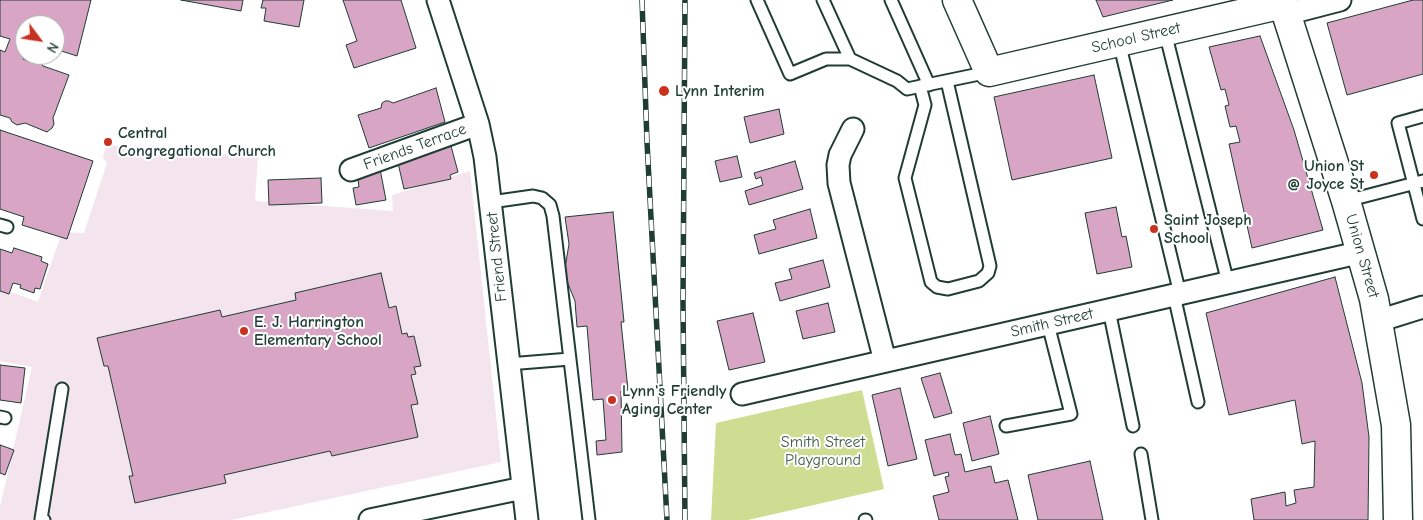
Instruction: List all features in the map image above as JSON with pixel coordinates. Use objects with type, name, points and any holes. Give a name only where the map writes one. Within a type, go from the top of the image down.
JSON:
[{"type":"main road","points":[[957,0],[989,72]]},
{"type":"main road","name":"School Street","points":[[989,72],[1284,6]]},
{"type":"main road","name":"Union Street","points":[[1284,6],[1362,252],[1374,299],[1396,425],[1398,520]]},
{"type":"street","name":"Friend Street","points":[[438,0],[478,124],[486,157],[526,520]]},
{"type":"street","points":[[1284,6],[1340,0]]},
{"type":"street","name":"Friends Terrace","points":[[351,170],[478,124]]},
{"type":"street","points":[[853,129],[840,155],[838,165],[839,183],[884,361]]},
{"type":"street","name":"Smith Street","points":[[742,394],[1362,252]]},
{"type":"street","points":[[1378,321],[1423,308]]},
{"type":"street","points":[[370,520],[523,488]]},
{"type":"lane","points":[[757,0],[790,74],[826,59],[850,60],[897,81],[907,89],[989,72]]},
{"type":"lane","points":[[823,0],[850,60]]},
{"type":"lane","points":[[891,0],[924,86],[925,105],[905,178],[931,282],[937,287],[948,289],[979,281],[988,273],[990,266],[947,81]]},
{"type":"lane","points":[[1165,32],[1228,283]]},
{"type":"lane","points":[[1119,42],[1177,294],[1198,402]]},
{"type":"lane","points":[[1423,116],[1398,123],[1418,182],[1423,219]]},
{"type":"lane","points":[[1346,201],[1418,182]]},
{"type":"lane","points":[[491,202],[533,196],[542,198],[550,205],[553,216],[589,520]]},
{"type":"lane","points":[[1109,310],[1133,426]]},
{"type":"lane","points":[[1006,426],[1071,414],[1048,324]]},
{"type":"lane","points":[[508,364],[570,359]]},
{"type":"lane","points":[[44,520],[41,519],[62,389]]},
{"type":"lane","points":[[1141,454],[1152,520]]},
{"type":"shaded area","name":"E. J. Harrington Elementary School","points":[[106,145],[258,157],[255,201],[393,211],[392,195],[470,171],[501,462],[231,520],[0,520],[0,507],[32,367],[0,361],[0,288],[38,302],[62,232],[84,233],[107,163],[103,158]]},
{"type":"green space","name":"Smith Street Playground","points":[[862,390],[884,489],[748,520],[711,520],[716,423]]},
{"type":"building","points":[[0,0],[91,0],[77,56],[65,52],[65,15],[15,15],[15,65],[42,65],[69,75],[53,118],[54,124],[47,132],[25,123],[17,125],[10,118],[0,115],[0,50],[5,52],[10,39],[0,36]]},
{"type":"building","points":[[181,0],[243,0],[241,11]]},
{"type":"building","points":[[263,0],[304,0],[299,27],[264,21],[266,8],[261,8]]},
{"type":"building","points":[[343,0],[401,0],[416,48],[354,68],[346,45],[357,41]]},
{"type":"building","points":[[1096,0],[1173,0],[1103,17]]},
{"type":"building","points":[[1413,0],[1423,0],[1423,74],[1347,95],[1327,23]]},
{"type":"building","points":[[1260,36],[1294,130],[1323,230],[1252,248],[1229,144],[1240,142],[1236,126],[1230,127],[1225,106],[1229,105],[1225,89],[1221,90],[1209,47]]},
{"type":"building","points":[[1094,75],[1112,158],[1012,180],[994,97]]},
{"type":"building","points":[[436,88],[445,122],[369,148],[358,115],[381,108],[382,103],[385,101],[393,103]]},
{"type":"building","points":[[779,109],[784,134],[750,143],[744,117]]},
{"type":"building","points":[[0,130],[93,161],[67,239],[22,225],[24,217],[0,209]]},
{"type":"building","points":[[451,146],[458,172],[450,175],[451,179],[404,189],[398,163]]},
{"type":"building","points":[[737,156],[742,177],[720,182],[715,161]]},
{"type":"building","points":[[795,161],[803,189],[749,205],[745,191],[763,185],[761,177],[756,179],[754,173]]},
{"type":"building","points":[[380,169],[386,200],[356,205],[353,188],[359,187],[357,173]]},
{"type":"building","points":[[321,178],[322,203],[269,205],[268,180]]},
{"type":"building","points":[[1116,207],[1122,237],[1126,236],[1132,267],[1097,274],[1085,213]]},
{"type":"building","points":[[810,209],[817,238],[759,254],[754,235],[776,229],[773,220]]},
{"type":"building","points":[[613,212],[624,322],[621,322],[628,390],[621,391],[622,452],[597,455],[596,441],[606,440],[603,399],[593,400],[587,326],[577,327],[575,301],[564,274],[569,244],[565,217]]},
{"type":"building","points":[[14,248],[42,257],[41,261],[48,264],[40,289],[35,288],[34,293],[20,288],[21,285],[13,283],[9,294],[0,291],[0,249],[12,253]]},
{"type":"building","points":[[823,260],[830,287],[780,301],[775,283],[792,279],[789,269]]},
{"type":"building","points":[[381,273],[389,308],[396,306],[402,334],[407,333],[408,337],[414,336],[421,366],[414,367],[416,374],[411,375],[418,404],[411,405],[418,437],[332,456],[330,451],[224,475],[226,483],[135,503],[129,476],[133,476],[108,366],[104,366],[97,338],[220,310],[222,317],[296,300],[295,293]]},
{"type":"building","points":[[1335,277],[1362,383],[1369,437],[1368,520],[1254,520],[1251,499],[1285,492],[1286,506],[1296,503],[1294,490],[1314,487],[1315,441],[1302,444],[1295,400],[1229,415],[1206,313]]},
{"type":"building","points":[[828,303],[835,332],[803,339],[796,311]]},
{"type":"building","points":[[753,313],[765,362],[729,370],[717,321]]},
{"type":"building","points":[[0,365],[25,368],[21,403],[0,400]]},
{"type":"building","points":[[940,373],[952,413],[934,418],[921,378]]},
{"type":"building","points":[[900,388],[917,459],[888,466],[872,395]]},
{"type":"building","points":[[990,416],[999,454],[972,461],[963,423]]},
{"type":"building","points":[[950,434],[955,455],[961,454],[965,472],[991,466],[995,483],[1008,480],[1018,520],[939,520],[933,496],[949,492],[945,477],[949,476],[948,472],[934,476],[925,440]]},
{"type":"building","points":[[0,445],[14,450],[5,475],[0,473]]},
{"type":"building","points":[[1090,461],[1103,520],[1038,520],[1028,475]]},
{"type":"railway","points":[[642,0],[647,142],[667,520]]},
{"type":"railway","points":[[685,0],[683,302],[685,520]]},
{"type":"place","name":"Lynn Interim","points":[[664,91]]},
{"type":"place","name":"Central Congregational Church","points":[[108,142]]},
{"type":"place","name":"Union St @ Joyce St","points":[[1374,175]]},
{"type":"place","name":"Saint Joseph School","points":[[1154,229]]},
{"type":"place","name":"E. J. Harrington Elementary School","points":[[244,331]]},
{"type":"place","name":"Lynn's Friendly Aging Center","points":[[612,400]]}]
